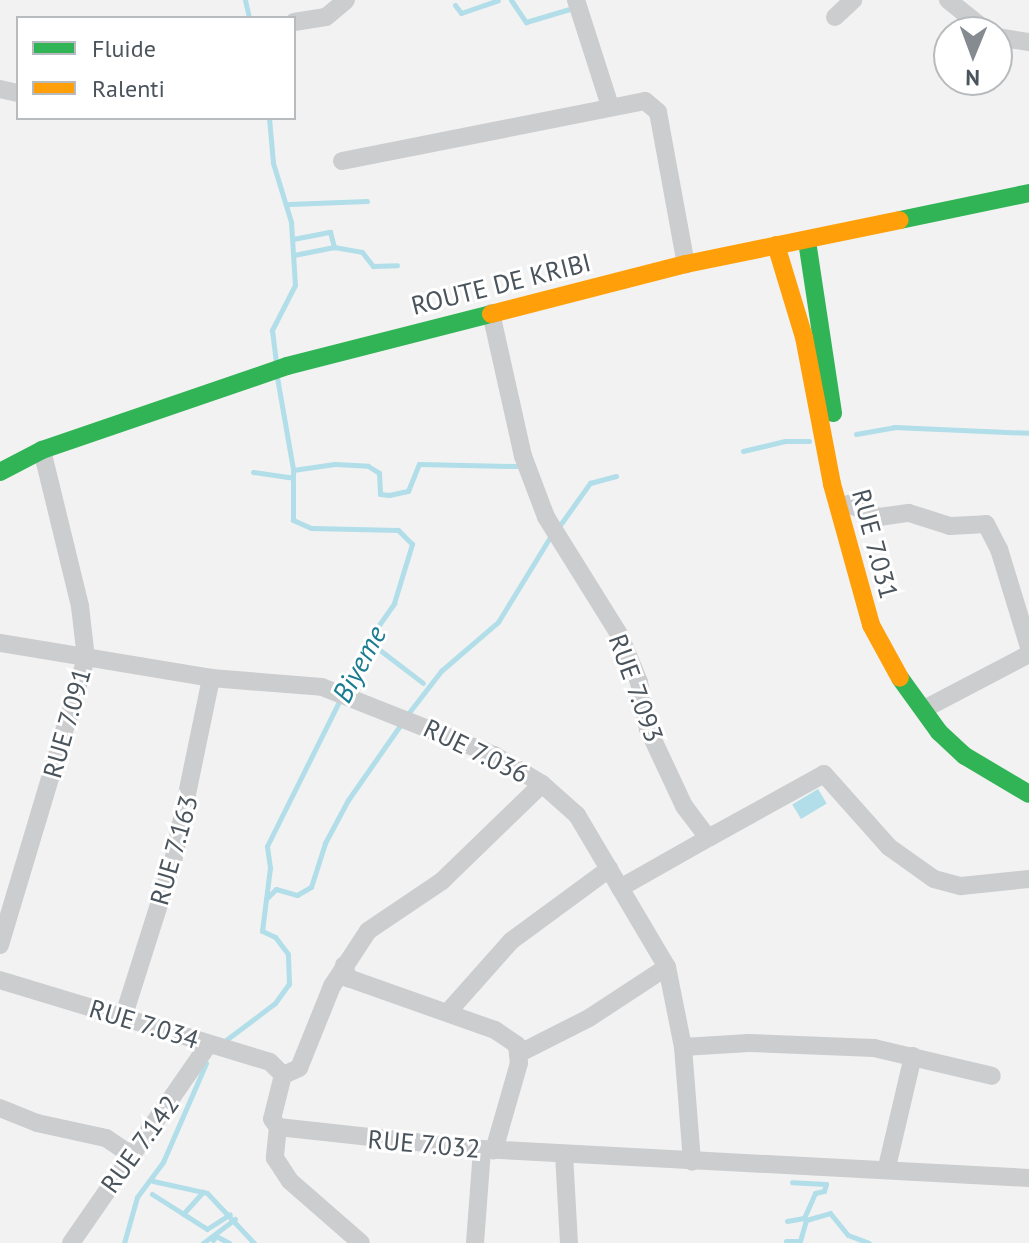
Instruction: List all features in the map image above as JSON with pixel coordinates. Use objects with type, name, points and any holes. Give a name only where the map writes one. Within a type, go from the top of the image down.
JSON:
[{"type":"main road","name":"ROUTE DE KRIBI","points":[[0,472],[42,450],[261,373],[686,264],[1029,193]]},
{"type":"main road","name":"RUE 7.031","points":[[807,241],[828,428]]},
{"type":"main road","name":"RUE 7.031","points":[[776,245],[828,428],[859,596],[889,663],[939,732],[965,756],[1029,794]]},
{"type":"main road","name":"RUE 7.031","points":[[832,449],[871,594],[906,671],[930,706],[985,754],[1029,776]]},
{"type":"street","points":[[296,22],[326,17],[346,0]]},
{"type":"street","points":[[576,0],[610,106]]},
{"type":"street","points":[[835,17],[853,0]]},
{"type":"street","points":[[948,0],[968,16]]},
{"type":"street","points":[[342,161],[645,101],[658,112],[686,264]]},
{"type":"street","name":"RUE 7.093","points":[[491,313],[523,456],[546,517],[620,636],[639,682],[648,729],[684,806],[710,837]]},
{"type":"street","name":"RUE 7.091","points":[[0,945],[86,658],[80,606],[42,450]]},
{"type":"street","points":[[848,504],[879,517],[909,513],[950,526],[986,524],[999,549],[1029,647]]},
{"type":"street","name":"RUE 7.036","points":[[0,643],[211,678],[297,682],[403,716],[494,755],[542,784],[577,815],[667,967],[683,1047],[692,1162]]},
{"type":"street","points":[[930,706],[1029,654]]},
{"type":"street","name":"RUE 7.163","points":[[123,1018],[174,857],[211,678]]},
{"type":"street","points":[[620,888],[824,774],[889,847],[934,879],[961,886],[1029,879]]},
{"type":"street","points":[[361,1243],[290,1181],[275,1158],[278,1127],[272,1119],[283,1075],[299,1068],[344,965],[368,931],[442,881],[542,784]]},
{"type":"street","points":[[448,1012],[511,941],[609,869]]},
{"type":"street","points":[[344,965],[348,978],[495,1030],[517,1045],[520,1053],[488,1149],[475,1243]]},
{"type":"street","points":[[520,1053],[589,1018],[667,967]]},
{"type":"street","name":"RUE 7.034","points":[[0,980],[270,1062],[283,1075]]},
{"type":"street","points":[[683,1047],[763,1043],[874,1048],[992,1076]]},
{"type":"street","name":"RUE 7.142","points":[[71,1243],[209,1044]]},
{"type":"street","points":[[887,1167],[913,1056]]},
{"type":"street","points":[[0,1108],[37,1123],[106,1138],[131,1155]]},
{"type":"street","name":"RUE 7.032","points":[[278,1127],[488,1149],[692,1162],[887,1167],[1029,1178]]},
{"type":"street","points":[[564,1154],[569,1243]]},
{"type":"water","points":[[818,789],[827,804],[801,819],[792,804]]},
{"type":"waterway","name":"Biyeme","points":[[245,0],[249,16]]},
{"type":"waterway","points":[[455,5],[461,13],[498,0]]},
{"type":"waterway","points":[[511,0],[526,22],[573,8]]},
{"type":"waterway","name":"Biyeme","points":[[269,120],[273,163],[291,222],[295,285],[272,330],[276,363]]},
{"type":"waterway","points":[[289,204],[367,201]]},
{"type":"waterway","points":[[293,239],[330,232],[334,247]]},
{"type":"waterway","points":[[294,255],[334,247],[362,252],[373,266],[397,265]]},
{"type":"waterway","name":"Biyeme","points":[[222,1043],[275,1003],[289,984],[288,954],[275,937],[262,931],[270,868],[267,846],[372,635],[394,603],[412,544],[398,530],[311,528],[293,520],[293,469],[277,377]]},
{"type":"waterway","points":[[856,434],[894,427],[1029,433]]},
{"type":"waterway","points":[[743,451],[785,441],[809,441]]},
{"type":"waterway","points":[[293,470],[335,464],[368,466],[379,473],[380,494],[389,495],[408,491],[419,464],[516,466]]},
{"type":"waterway","points":[[253,472],[290,477]]},
{"type":"waterway","points":[[560,525],[590,483],[616,476]]},
{"type":"waterway","points":[[407,715],[441,671],[498,622],[550,537]]},
{"type":"waterway","points":[[372,644],[423,683]]},
{"type":"waterway","points":[[266,899],[276,889],[297,895],[311,887],[325,843],[348,800],[401,724]]},
{"type":"waterway","name":"Biyeme","points":[[124,1243],[137,1197],[163,1162],[206,1063]]},
{"type":"waterway","points":[[153,1181],[207,1193],[254,1243]]},
{"type":"waterway","points":[[787,1221],[804,1218],[815,1193],[824,1191],[826,1184],[792,1182]]},
{"type":"waterway","points":[[183,1214],[203,1192]]},
{"type":"waterway","points":[[152,1194],[207,1229],[230,1214]]},
{"type":"waterway","points":[[786,1241],[800,1241],[806,1220],[830,1213],[848,1235],[869,1243]]},
{"type":"waterway","points":[[203,1243],[235,1219]]},
{"type":"waterway","points":[[213,1240],[216,1236],[229,1243]]},
{"type":"traffic: fast","points":[[900,220],[1029,193]]},
{"type":"traffic: fast","points":[[807,241],[833,413]]},
{"type":"traffic: fast","points":[[0,472],[42,450],[287,366],[491,314]]},
{"type":"traffic: fast","points":[[900,678],[939,732],[965,756],[1029,794]]},
{"type":"traffic: slow","points":[[491,314],[686,264],[900,220]]},
{"type":"traffic: slow","points":[[776,245],[804,337],[832,484],[871,625],[900,678]]}]
